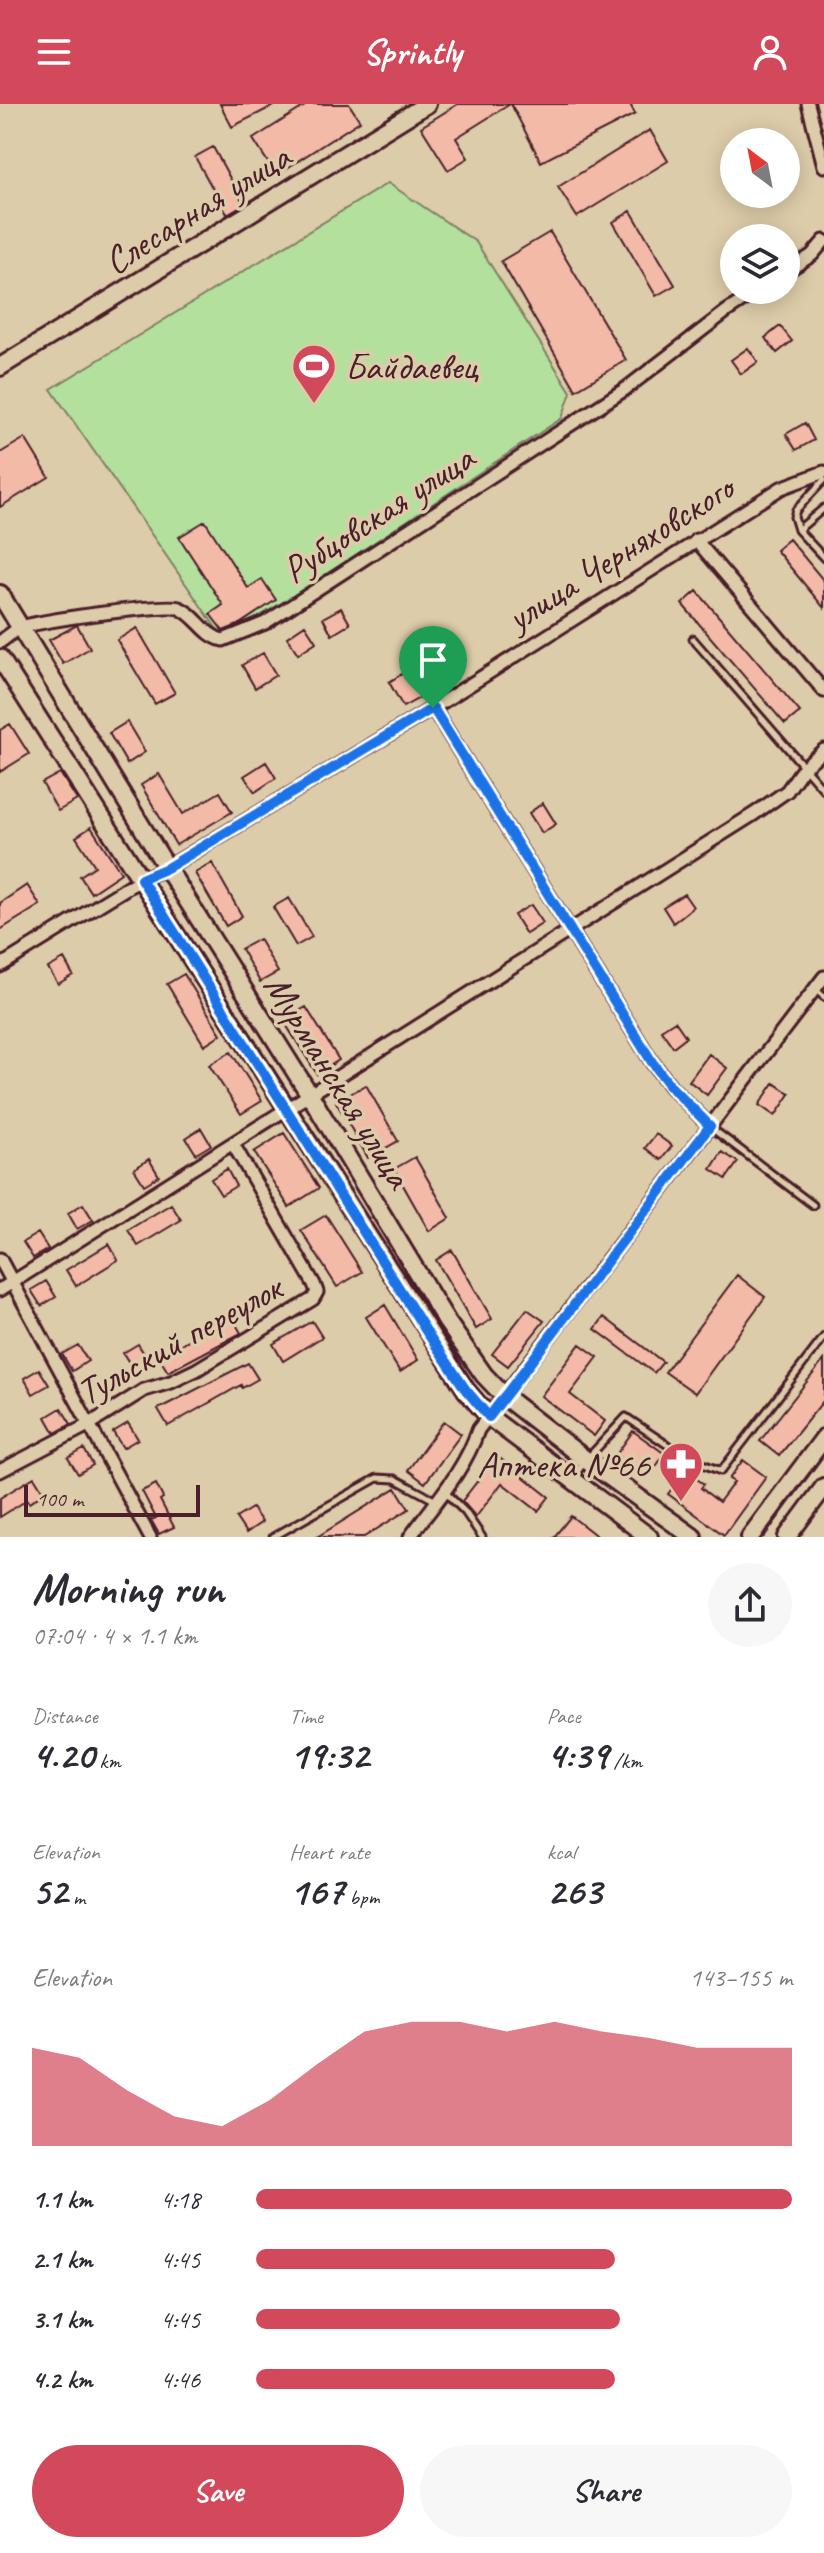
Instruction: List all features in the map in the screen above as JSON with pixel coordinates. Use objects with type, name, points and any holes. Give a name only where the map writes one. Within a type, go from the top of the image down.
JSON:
[{"type":"main road","name":"Слесарная улица","points":[[0,367],[427,104]]},
{"type":"main road","name":"Мурманская улица","points":[[0,594],[447,1322],[484,1375],[505,1397],[586,1460],[693,1537]]},
{"type":"main road","name":"Мурманская улица","points":[[0,658],[466,1390],[489,1417],[649,1537]]},
{"type":"main road","points":[[750,1537],[824,1438]]},
{"type":"main road","points":[[787,1537],[824,1487]]},
{"type":"street","points":[[808,104],[824,166]]},
{"type":"street","points":[[800,263],[824,241]]},
{"type":"street","name":"Рубцовская улица","points":[[0,642],[21,627],[153,607],[177,607],[188,613],[206,632],[223,640],[265,623],[624,390],[738,304]]},
{"type":"street","name":"улица Черняховского","points":[[0,966],[141,879],[167,868],[433,708],[781,488],[824,472]]},
{"type":"street","points":[[696,540],[824,691]]},
{"type":"street","points":[[433,708],[652,1062],[671,1087],[710,1126]]},
{"type":"street","points":[[0,1290],[754,814],[787,791],[804,767],[824,750]]},
{"type":"street","points":[[410,1537],[472,1447],[478,1430],[824,977]]},
{"type":"street","name":"Тульский переулок","points":[[0,1471],[90,1424],[144,1390],[196,1370],[313,1299],[317,1292],[233,1144]]},
{"type":"street","points":[[0,1259],[150,1537]]},
{"type":"lane","points":[[824,480],[796,510],[794,517],[798,530],[824,558]]},
{"type":"lane","points":[[798,530],[824,508]]},
{"type":"lane","points":[[693,639],[824,790]]},
{"type":"lane","points":[[814,988],[824,997]]},
{"type":"lane","points":[[710,1126],[813,1205]]},
{"type":"lane","points":[[571,1481],[626,1417],[687,1458],[721,1471],[821,1346],[824,1337]]},
{"type":"lane","points":[[273,1537],[377,1478],[395,1479],[440,1496],[465,1512],[482,1537]]},
{"type":"green space","name":"Байдаевец","points":[[388,183],[476,242],[571,392],[562,418],[295,595],[223,638],[51,389]]},
{"type":"building","points":[[220,104],[277,104],[232,127]]},
{"type":"building","points":[[308,104],[349,104],[360,121],[276,175],[253,139]]},
{"type":"building","points":[[458,104],[510,104],[456,138],[468,158],[448,170],[421,127]]},
{"type":"building","points":[[511,104],[630,104],[635,114],[541,162]]},
{"type":"building","points":[[650,130],[668,161],[577,217],[558,187]]},
{"type":"building","points":[[213,147],[244,204],[227,214],[195,157]]},
{"type":"building","points":[[631,211],[675,285],[656,296],[613,222]]},
{"type":"building","points":[[550,232],[626,360],[576,390],[501,261]]},
{"type":"building","points":[[780,326],[792,341],[777,353],[765,338]]},
{"type":"building","points":[[748,348],[758,362],[741,374],[731,360]]},
{"type":"building","points":[[805,423],[814,440],[796,450],[786,434]]},
{"type":"building","points":[[25,438],[49,477],[0,507],[0,453]]},
{"type":"building","points":[[205,521],[248,588],[262,579],[276,600],[223,631],[210,614],[223,605],[179,537]]},
{"type":"building","points":[[789,539],[824,581],[824,608],[776,550]]},
{"type":"building","points":[[697,591],[800,712],[785,724],[682,604]]},
{"type":"building","points":[[341,608],[350,624],[332,635],[323,618]]},
{"type":"building","points":[[77,625],[90,648],[63,664],[49,640]]},
{"type":"building","points":[[305,625],[316,642],[298,654],[287,637]]},
{"type":"building","points":[[137,628],[175,693],[155,704],[117,640]]},
{"type":"building","points":[[263,653],[276,675],[255,688],[242,665]]},
{"type":"building","points":[[407,671],[421,697],[403,707],[389,682]]},
{"type":"building","points":[[127,722],[145,752],[127,764],[109,733]]},
{"type":"building","points":[[10,724],[29,754],[0,772],[0,730]]},
{"type":"building","points":[[266,762],[276,778],[255,792],[244,776]]},
{"type":"building","points":[[60,773],[77,800],[58,811],[42,783]]},
{"type":"building","points":[[159,774],[183,814],[220,792],[232,812],[176,845],[141,785]]},
{"type":"building","points":[[543,803],[556,824],[542,833],[529,813]]},
{"type":"building","points":[[91,827],[121,873],[91,893],[80,876],[95,866],[76,837]]},
{"type":"building","points":[[212,863],[242,916],[226,926],[195,873]]},
{"type":"building","points":[[27,885],[40,905],[0,930],[0,903]]},
{"type":"building","points":[[684,894],[693,907],[673,923],[663,907]]},
{"type":"building","points":[[289,898],[312,937],[296,946],[273,907]]},
{"type":"building","points":[[531,905],[543,923],[526,934],[514,915]]},
{"type":"building","points":[[259,939],[278,972],[260,982],[241,949]]},
{"type":"building","points":[[64,959],[73,975],[58,984],[48,968]]},
{"type":"building","points":[[184,974],[221,1034],[204,1045],[167,984]]},
{"type":"building","points":[[306,1007],[339,1060],[317,1074],[283,1020]]},
{"type":"building","points":[[675,1021],[686,1037],[673,1047],[661,1030]]},
{"type":"building","points":[[231,1052],[262,1101],[241,1114],[209,1065]]},
{"type":"building","points":[[709,1054],[727,1068],[707,1095],[689,1081]]},
{"type":"building","points":[[774,1083],[790,1094],[775,1116],[759,1105]]},
{"type":"building","points":[[366,1085],[398,1141],[368,1158],[336,1102]]},
{"type":"building","points":[[201,1128],[211,1145],[196,1154],[186,1138]]},
{"type":"building","points":[[284,1133],[319,1188],[289,1207],[254,1152]]},
{"type":"building","points":[[656,1134],[672,1146],[661,1160],[645,1148]]},
{"type":"building","points":[[722,1152],[738,1162],[726,1179],[711,1169]]},
{"type":"building","points":[[415,1157],[450,1218],[429,1231],[394,1169]]},
{"type":"building","points":[[149,1159],[159,1176],[144,1185],[134,1169]]},
{"type":"building","points":[[227,1169],[236,1186],[221,1195],[211,1179]]},
{"type":"building","points":[[83,1204],[93,1220],[77,1229],[68,1213]]},
{"type":"building","points":[[171,1204],[181,1220],[138,1246],[128,1230]]},
{"type":"building","points":[[326,1215],[362,1272],[337,1287],[301,1230]]},
{"type":"building","points":[[38,1233],[48,1249],[33,1258],[23,1242]]},
{"type":"building","points":[[109,1244],[118,1260],[76,1286],[66,1270]]},
{"type":"building","points":[[452,1250],[492,1319],[476,1329],[436,1260]]},
{"type":"building","points":[[737,1275],[765,1297],[695,1393],[665,1372]]},
{"type":"building","points":[[46,1281],[56,1297],[41,1306],[31,1290]]},
{"type":"building","points":[[385,1305],[418,1360],[400,1372],[366,1317]]},
{"type":"building","points":[[527,1309],[544,1321],[508,1366],[492,1354]]},
{"type":"building","points":[[232,1317],[241,1333],[168,1372],[158,1356],[205,1334]]},
{"type":"building","points":[[604,1317],[663,1362],[654,1373],[595,1329]]},
{"type":"building","points":[[312,1321],[322,1337],[283,1361],[273,1344]]},
{"type":"building","points":[[138,1344],[148,1360],[133,1369],[123,1353]]},
{"type":"building","points":[[580,1344],[598,1357],[570,1394],[605,1421],[594,1436],[541,1396]]},
{"type":"building","points":[[78,1345],[88,1361],[72,1371],[62,1354]]},
{"type":"building","points":[[824,1360],[824,1400],[779,1456],[760,1441]]},
{"type":"building","points":[[248,1363],[258,1379],[242,1388],[241,1385],[168,1426],[158,1409]]},
{"type":"building","points":[[39,1369],[49,1385],[33,1394],[24,1378]]},
{"type":"building","points":[[61,1408],[71,1424],[55,1433],[46,1417]]},
{"type":"building","points":[[444,1421],[461,1434],[425,1483],[408,1470]]},
{"type":"building","points":[[128,1423],[138,1439],[123,1448],[113,1432]]},
{"type":"building","points":[[633,1431],[665,1454],[648,1477],[616,1455]]},
{"type":"building","points":[[84,1449],[93,1465],[78,1474],[68,1458]]},
{"type":"building","points":[[497,1456],[549,1497],[538,1511],[502,1483],[476,1517],[462,1501]]},
{"type":"building","points":[[743,1460],[766,1477],[724,1535],[668,1494],[685,1471],[704,1484],[701,1488],[719,1502],[734,1482],[729,1479]]},
{"type":"building","points":[[34,1477],[44,1493],[0,1517],[0,1498]]},
{"type":"building","points":[[156,1484],[163,1498],[160,1500],[174,1527],[159,1534],[151,1520],[156,1518],[142,1491]]},
{"type":"building","points":[[396,1488],[409,1509],[364,1537],[317,1537]]},
{"type":"building","points":[[252,1508],[262,1522],[246,1533],[236,1518]]},
{"type":"building","points":[[571,1516],[598,1537],[554,1537]]},
{"type":"tram line","points":[[764,1537],[824,1455]]},
{"type":"place","name":"Байдаевец","points":[[314,405]]},
{"type":"place","name":"Аптека №66","points":[[681,1503]]},
{"type":"route","points":[[433,708],[652,1062],[671,1087],[710,1126],[489,1417],[466,1390],[428,1334],[141,879],[167,868],[433,708]]}]
